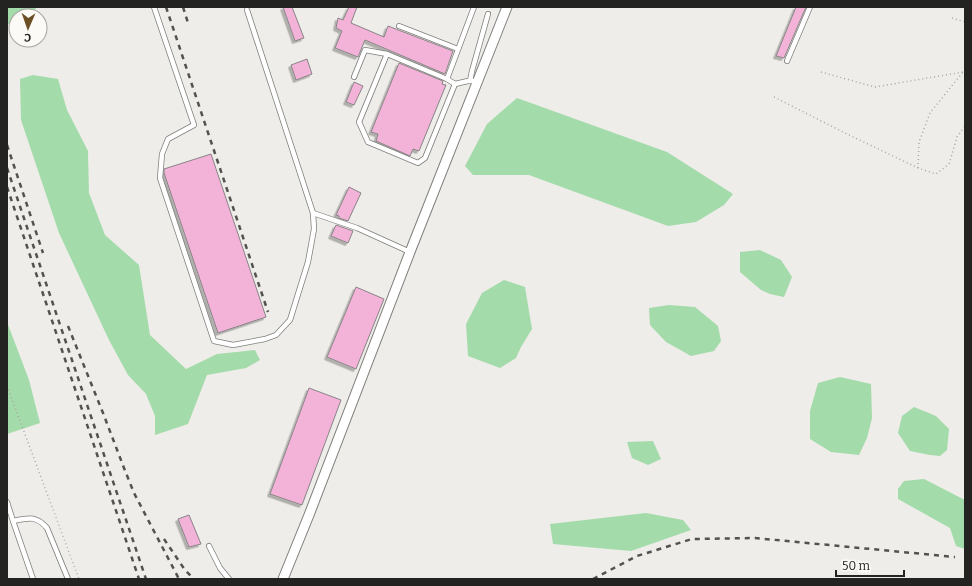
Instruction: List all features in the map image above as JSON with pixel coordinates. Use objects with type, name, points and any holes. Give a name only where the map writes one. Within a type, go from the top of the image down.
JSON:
[{"type":"street","points":[[283,579],[410,252],[474,81],[507,7]]},
{"type":"lane","points":[[154,7],[194,125],[168,139],[162,154],[160,178],[214,340],[233,344],[265,339],[276,334],[290,320],[308,262],[314,229],[313,213],[247,10]]},
{"type":"lane","points":[[447,79],[474,7]]},
{"type":"lane","points":[[787,61],[810,7]]},
{"type":"lane","points":[[354,77],[365,50],[387,54],[447,79],[455,84],[474,81],[472,71],[488,14]]},
{"type":"lane","points":[[399,26],[458,49]]},
{"type":"lane","points":[[387,54],[359,122],[368,142],[418,163],[425,158],[455,84]]},
{"type":"lane","points":[[313,213],[356,228],[410,252]]},
{"type":"lane","points":[[7,502],[33,579]]},
{"type":"lane","points":[[13,521],[31,518],[37,519],[43,523],[47,528],[68,579]]},
{"type":"lane","points":[[209,546],[220,568],[229,579]]},
{"type":"path","points":[[952,18],[965,22]]},
{"type":"path","points":[[821,72],[874,87],[964,72]]},
{"type":"path","points":[[918,168],[919,142],[930,113],[964,72]]},
{"type":"path","points":[[774,97],[918,168],[936,174],[949,164],[957,137],[965,126]]},
{"type":"path","points":[[7,386],[79,579]]},
{"type":"green space","points":[[7,7],[36,7],[8,8],[7,25]]},
{"type":"green space","points":[[33,75],[58,79],[67,110],[88,151],[89,193],[105,235],[139,265],[150,335],[186,369],[217,354],[255,350],[260,360],[246,368],[207,375],[188,424],[155,435],[155,416],[146,394],[128,375],[109,340],[59,233],[21,120],[20,79]]},
{"type":"green space","points":[[517,98],[667,152],[733,194],[724,205],[696,222],[668,226],[529,175],[473,175],[465,166],[487,124]]},
{"type":"green space","points":[[760,250],[781,260],[792,277],[784,297],[770,294],[761,290],[740,272],[740,252]]},
{"type":"green space","points":[[504,280],[525,287],[532,329],[516,358],[500,368],[468,356],[466,324],[482,293]]},
{"type":"green space","points":[[669,305],[695,307],[718,326],[721,341],[714,351],[691,356],[666,342],[650,325],[649,308]]},
{"type":"green space","points":[[7,322],[29,380],[40,423],[7,434]]},
{"type":"green space","points":[[840,377],[871,384],[872,418],[867,438],[859,455],[831,452],[810,439],[810,411],[818,383]]},
{"type":"green space","points":[[914,407],[936,416],[949,429],[947,450],[940,456],[910,451],[898,433],[902,416]]},
{"type":"green space","points":[[653,441],[661,459],[648,465],[632,458],[627,442]]},
{"type":"green space","points":[[924,479],[965,500],[965,549],[956,546],[950,528],[898,499],[898,489],[904,481]]},
{"type":"green space","points":[[646,513],[683,520],[691,530],[631,551],[553,544],[550,524]]},
{"type":"building","points":[[283,7],[292,7],[304,38],[295,41]]},
{"type":"building","points":[[349,7],[357,7],[351,23],[384,37],[388,26],[453,51],[445,74],[365,40],[358,57],[335,48],[342,31],[336,28],[338,18],[343,20]]},
{"type":"building","points":[[796,7],[806,7],[784,58],[776,56]]},
{"type":"building","points":[[307,59],[312,74],[296,80],[291,65]]},
{"type":"building","points":[[399,63],[443,81],[442,84],[446,85],[419,151],[413,149],[410,156],[376,141],[378,134],[371,132]]},
{"type":"building","points":[[354,82],[363,86],[354,105],[346,102]]},
{"type":"building","points":[[211,154],[266,317],[218,333],[164,173],[164,169]]},
{"type":"building","points":[[349,187],[361,193],[348,221],[339,218],[339,216],[336,215]]},
{"type":"building","points":[[336,225],[353,231],[348,243],[331,236]]},
{"type":"building","points":[[356,287],[384,299],[356,369],[327,357]]},
{"type":"building","points":[[309,388],[341,400],[302,505],[270,494]]},
{"type":"building","points":[[189,515],[201,544],[189,547],[178,519]]},
{"type":"railway","points":[[166,7],[268,312]]},
{"type":"railway","points":[[183,7],[189,26]]},
{"type":"railway","points":[[7,145],[43,253]]},
{"type":"railway","points":[[7,168],[146,579]]},
{"type":"railway","points":[[7,187],[139,579]]},
{"type":"railway","points":[[68,326],[134,493],[179,579]]},
{"type":"railway","points":[[593,579],[637,556],[692,539],[755,538],[955,557]]},
{"type":"railway","points":[[164,539],[185,570],[194,579]]}]
